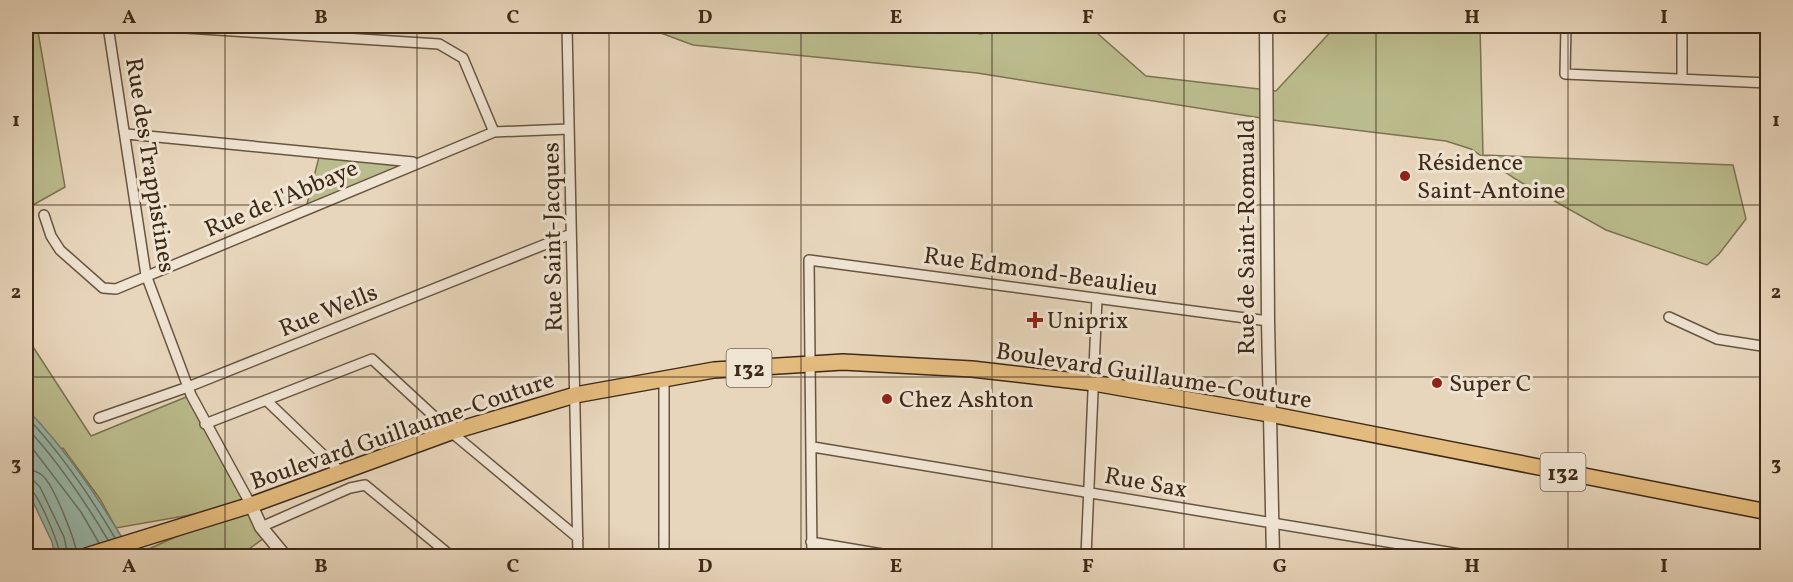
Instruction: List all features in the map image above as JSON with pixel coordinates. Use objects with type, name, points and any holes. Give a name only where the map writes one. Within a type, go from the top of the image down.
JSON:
[{"type":"main road","name":"Boulevard Guillaume-Couture","points":[[86,556],[251,505],[451,432],[575,395],[664,377],[714,370],[843,362],[972,369],[1094,383],[1269,414],[1767,512]]},
{"type":"street","name":"Rue des Trappistines","points":[[108,26],[127,134],[146,275],[188,387],[205,424],[251,505]]},
{"type":"street","points":[[154,26],[439,44],[463,58],[494,132]]},
{"type":"street","name":"Rue Saint-Jacques","points":[[567,26],[578,556]]},
{"type":"street","name":"Rue de Saint-Romuald","points":[[1266,26],[1269,414],[1274,525],[1273,556]]},
{"type":"street","points":[[1566,26],[1564,74],[1767,83]]},
{"type":"street","points":[[1682,26],[1682,79]]},
{"type":"street","name":"Rue de l'Abbaye","points":[[44,215],[51,236],[60,250],[103,288],[116,289],[494,132],[569,129]]},
{"type":"street","points":[[127,134],[415,163]]},
{"type":"street","name":"Rue Wells","points":[[99,418],[188,387],[572,234]]},
{"type":"street","name":"Rue Edmond-Beaulieu","points":[[810,364],[810,260],[1268,321]]},
{"type":"street","points":[[1086,556],[1097,298]]},
{"type":"street","points":[[1669,318],[1717,339],[1767,347]]},
{"type":"street","points":[[205,424],[372,359],[451,432],[578,538]]},
{"type":"street","points":[[810,364],[813,447],[812,556]]},
{"type":"street","points":[[664,377],[664,556]]},
{"type":"street","points":[[267,400],[342,473]]},
{"type":"street","name":"Rue Sax","points":[[813,447],[1472,556]]},
{"type":"street","points":[[261,527],[350,488],[365,485],[451,556]]},
{"type":"street","points":[[251,505],[261,527],[285,556]]},
{"type":"street","points":[[811,542],[894,556]]},
{"type":"green space","points":[[26,26],[37,26],[65,187],[26,209]]},
{"type":"green space","points":[[642,26],[961,26],[980,34],[1026,26],[1089,26],[1146,76],[1276,91],[1336,26],[1480,26],[1483,155],[1733,165],[1746,219],[1719,254],[1707,265],[1606,230],[1517,180],[1471,149],[1446,141],[1280,121],[977,73],[693,45]]},
{"type":"green space","points":[[320,153],[415,163],[306,208]]},
{"type":"green space","points":[[26,336],[91,436],[191,395],[267,536],[239,556],[133,556],[247,505],[116,528],[100,499],[63,448],[26,458]]},
{"type":"water","points":[[26,408],[84,479],[133,556],[55,556],[52,542],[26,487]]},
{"type":"place","name":"Résidence Saint-Antoine","points":[[1405,176]]},
{"type":"place","name":"Uniprix","points":[[1035,320]]},
{"type":"place","name":"Super C","points":[[1437,383]]},
{"type":"place","name":"Chez Ashton","points":[[887,399]]}]
